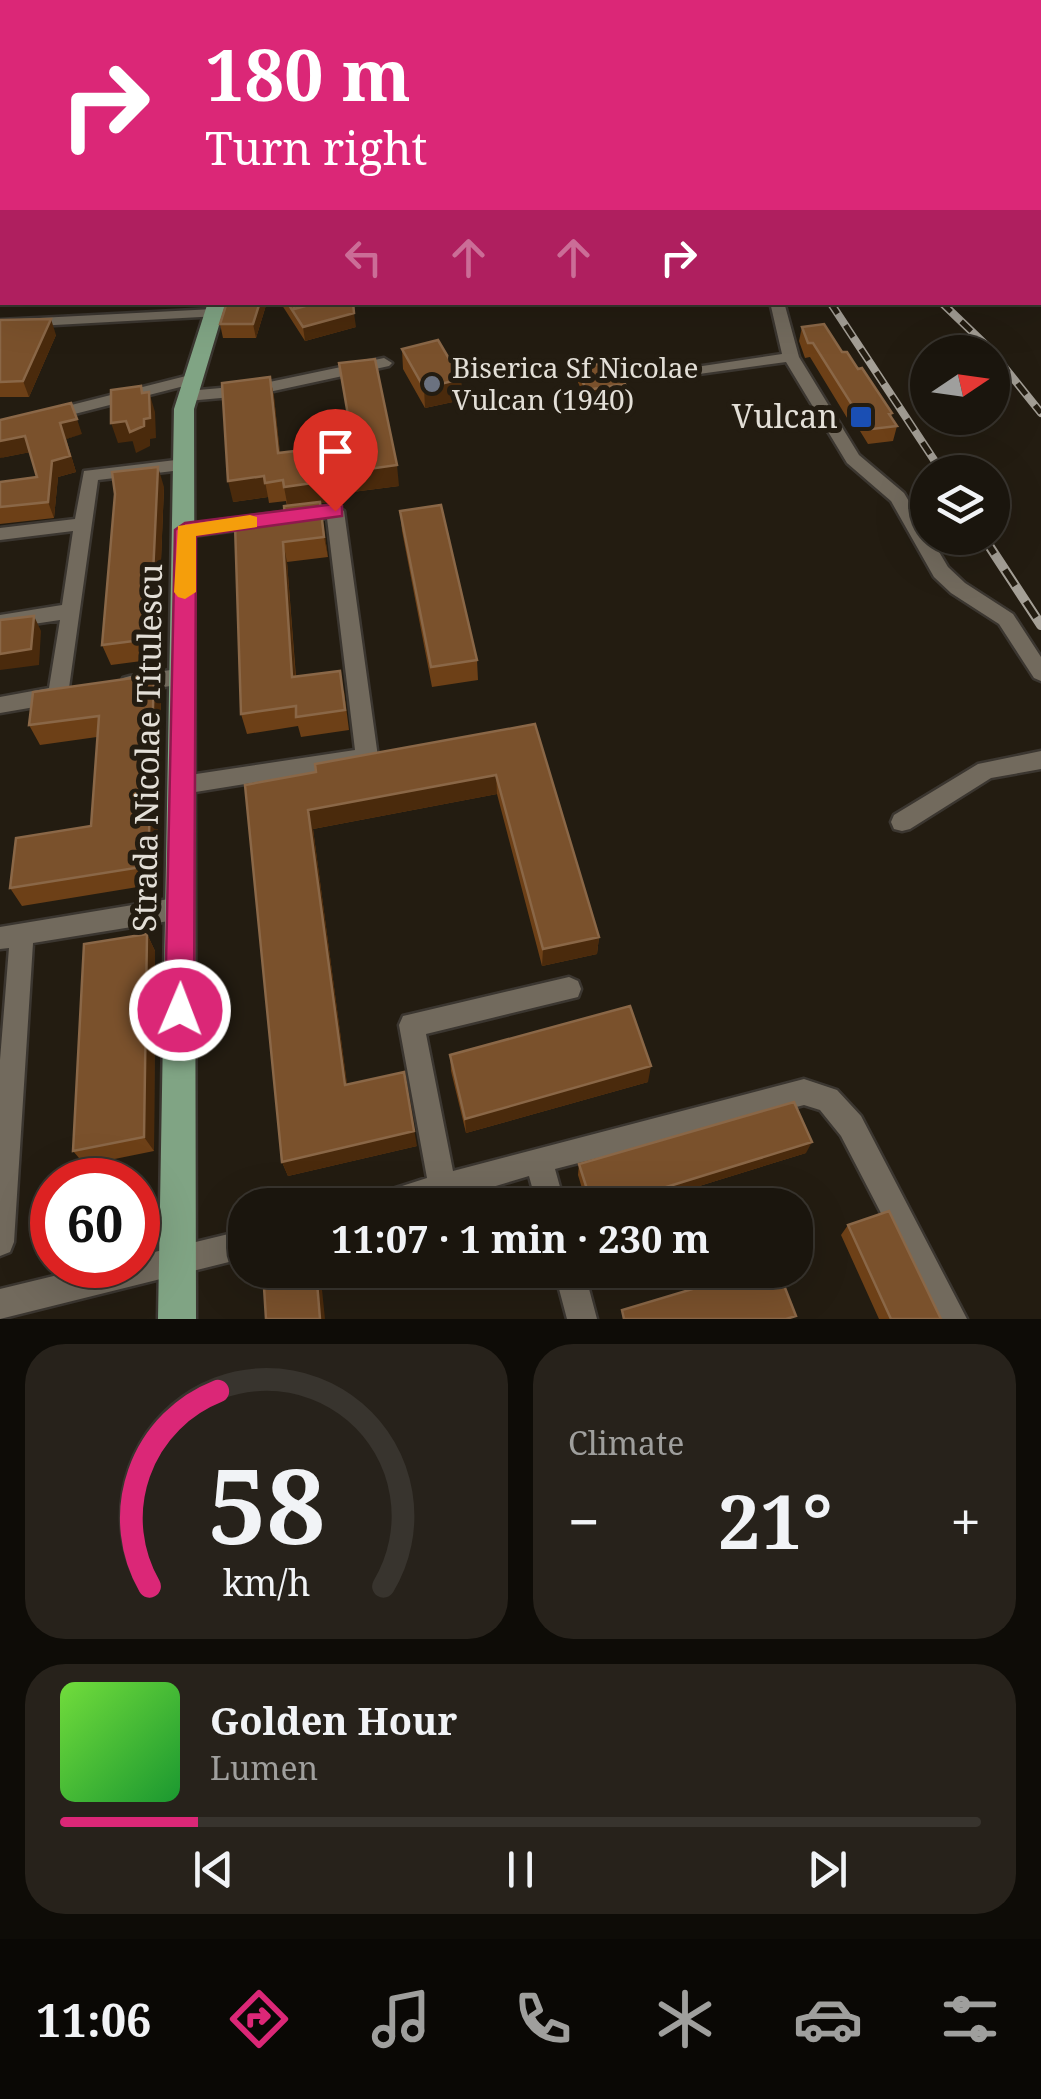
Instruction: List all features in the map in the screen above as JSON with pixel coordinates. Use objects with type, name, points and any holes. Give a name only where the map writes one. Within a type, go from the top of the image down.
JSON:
[{"type":"main road","name":"Strada Nicolae Titulescu","points":[[177,1319],[184,465],[188,388],[216,308]]},
{"type":"street","points":[[778,305],[791,358],[854,459],[898,497],[941,572],[958,588],[1006,619],[1041,673]]},
{"type":"street","points":[[0,324],[216,308]]},
{"type":"street","points":[[676,375],[791,358]]},
{"type":"street","points":[[0,428],[188,388],[255,390],[384,362]]},
{"type":"street","points":[[0,704],[67,693],[71,611],[90,476],[184,465]]},
{"type":"street","points":[[183,785],[367,757],[335,511],[185,530]]},
{"type":"street","points":[[0,534],[83,524]]},
{"type":"street","points":[[0,622],[71,611]]},
{"type":"street","points":[[112,686],[184,676]]},
{"type":"street","points":[[902,822],[986,770],[1041,760]]},
{"type":"street","points":[[0,1242],[11,936],[181,908]]},
{"type":"street","points":[[569,989],[412,1025],[444,1188],[804,1092],[828,1099],[852,1126],[952,1319]]},
{"type":"street","points":[[538,1160],[545,1188]]},
{"type":"street","points":[[0,1304],[228,1249]]},
{"type":"street","points":[[574,1288],[582,1319]]},
{"type":"building","points":[[226,305],[259,305],[253,324],[220,324]]},
{"type":"building","points":[[289,305],[294,305],[294,309],[353,305],[354,313],[303,327]]},
{"type":"building","points":[[51,319],[23,381],[0,382],[0,320]]},
{"type":"building","points":[[824,324],[842,352],[847,352],[858,369],[862,368],[897,426],[872,429],[864,416],[859,416],[813,343],[808,343],[802,327]]},
{"type":"building","points":[[438,340],[461,379],[424,388],[402,349]]},
{"type":"building","points":[[375,359],[397,465],[326,475],[327,481],[284,487],[283,480],[265,483],[264,476],[228,481],[222,383],[270,377],[278,453],[353,444],[339,363]]},
{"type":"building","points":[[614,362],[625,384],[586,390],[577,367]]},
{"type":"building","points":[[141,386],[142,393],[149,392],[150,418],[144,419],[144,426],[130,432],[126,421],[111,423],[111,390]]},
{"type":"building","points":[[71,403],[77,419],[60,423],[70,456],[52,461],[48,502],[0,507],[0,482],[37,477],[25,436],[0,441],[0,420]]},
{"type":"building","points":[[158,467],[150,639],[102,645],[115,494],[112,472]]},
{"type":"building","points":[[320,502],[324,537],[283,542],[292,677],[340,671],[345,710],[296,717],[296,706],[241,714],[235,524],[285,518],[284,506]]},
{"type":"building","points":[[441,505],[477,660],[431,667],[400,511]]},
{"type":"building","points":[[34,616],[31,649],[0,654],[0,620]]},
{"type":"building","points":[[154,675],[148,866],[10,888],[16,838],[91,826],[99,716],[29,725],[33,692]]},
{"type":"building","points":[[535,724],[599,937],[543,949],[496,775],[308,810],[345,1085],[404,1072],[414,1131],[282,1162],[245,785],[316,772],[315,764]]},
{"type":"building","points":[[147,934],[144,1137],[73,1151],[84,944]]},
{"type":"building","points":[[630,1006],[651,1066],[465,1119],[450,1055]]},
{"type":"building","points":[[794,1102],[812,1142],[663,1188],[587,1188],[579,1164]]},
{"type":"building","points":[[889,1211],[941,1319],[891,1319],[848,1225]]},
{"type":"building","points":[[264,1288],[317,1288],[320,1319],[266,1319]]},
{"type":"building","points":[[696,1288],[785,1288],[796,1316],[624,1319],[622,1310]]},
{"type":"railway","points":[[832,305],[931,455]]},
{"type":"railway","points":[[944,305],[989,348],[1041,413]]},
{"type":"railway","points":[[995,555],[1041,625]]},
{"type":"slow traffic","points":[[185,592],[185,530],[250,522]]},
{"type":"place","name":"Biserica Sf Nicolae Vulcan (1940)","points":[[432,384]]},
{"type":"place","name":"Vulcan","points":[[861,417]]},
{"type":"route","points":[[180,1010],[185,530],[335,511]]}]
